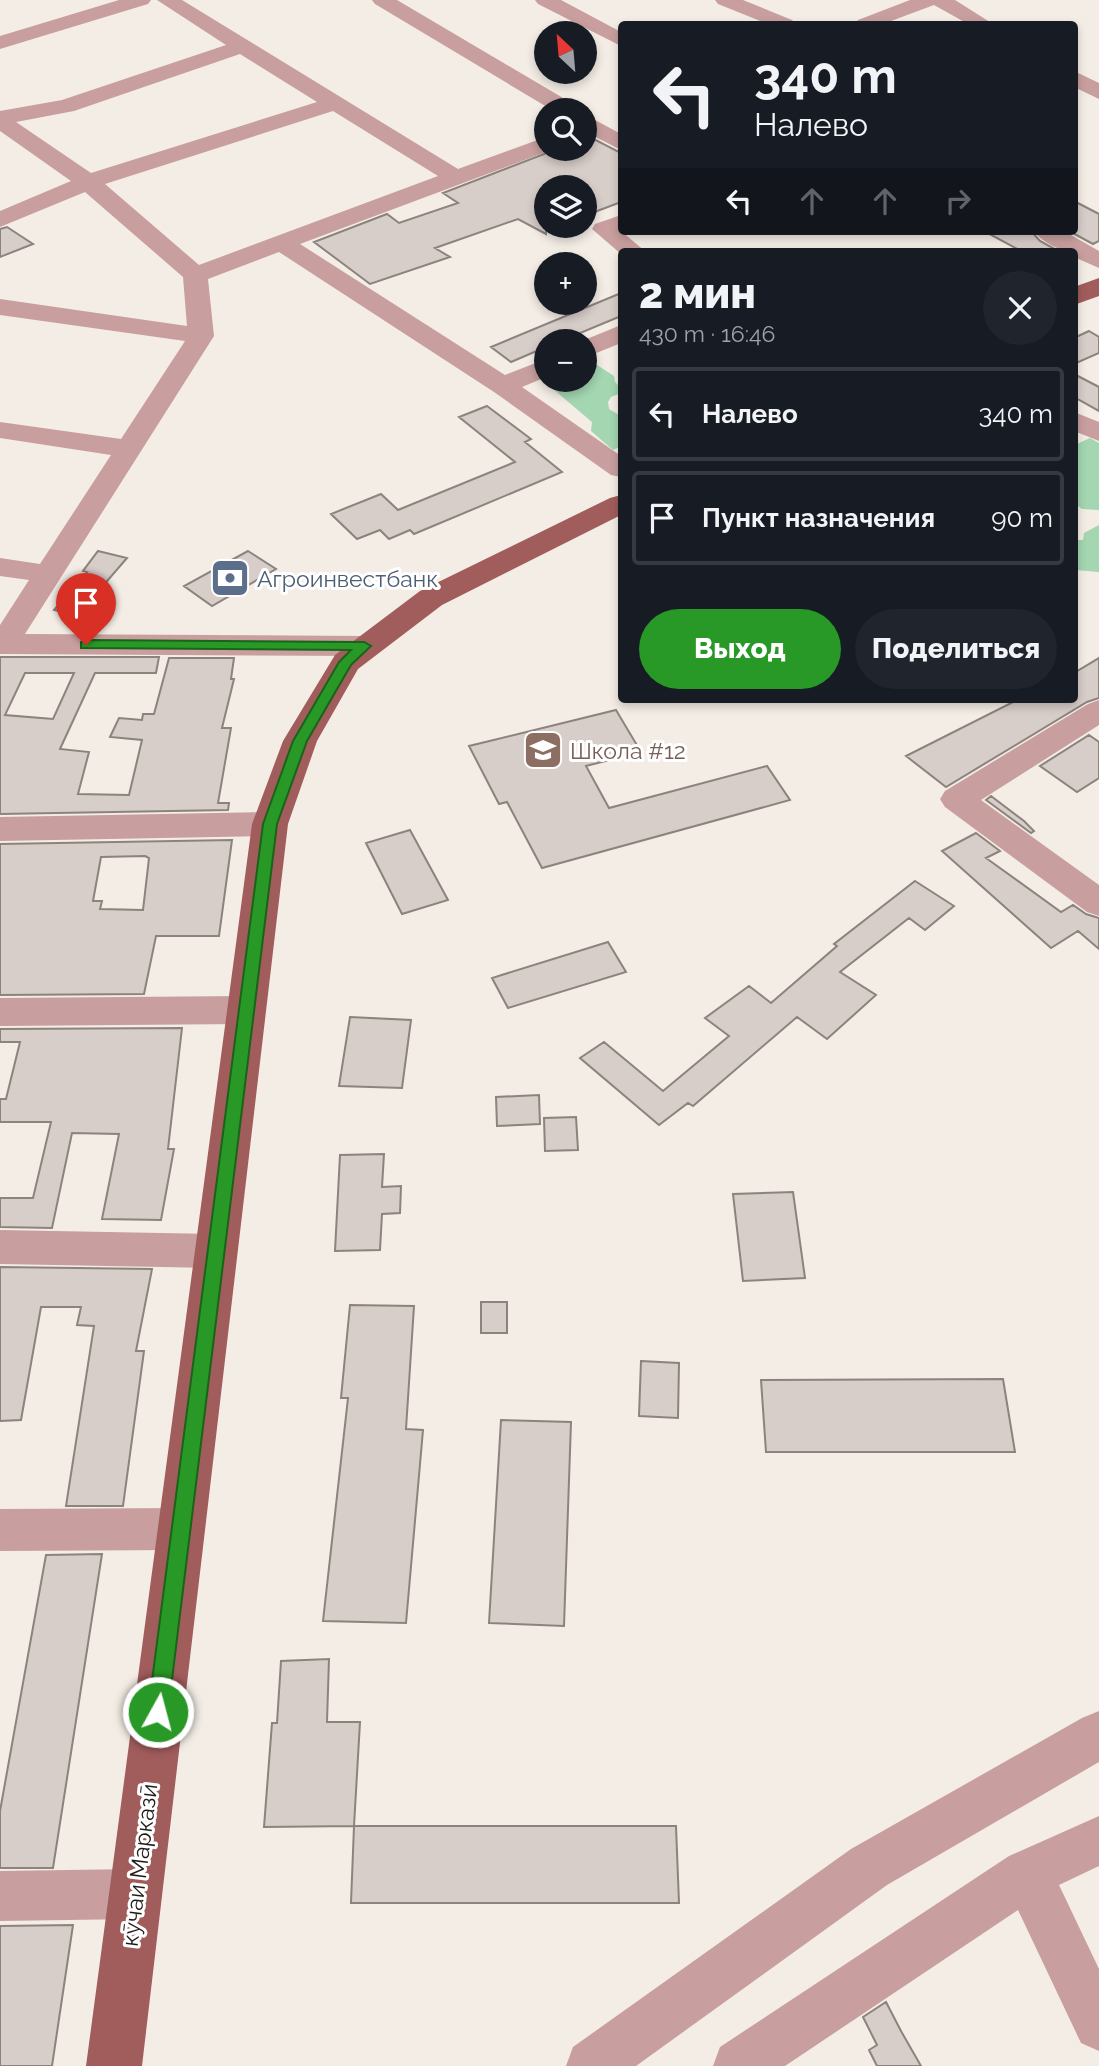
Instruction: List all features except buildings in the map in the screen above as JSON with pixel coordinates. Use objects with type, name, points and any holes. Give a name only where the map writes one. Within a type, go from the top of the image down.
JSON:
[{"type":"main road","points":[[1078,295],[1099,286]]},
{"type":"main road","name":"кӯчаи Марказӣ","points":[[114,2066],[270,824],[300,741],[346,662],[431,598],[618,505]]},
{"type":"street","points":[[0,43],[141,0]]},
{"type":"street","points":[[167,0],[457,178]]},
{"type":"street","points":[[382,0],[547,98]]},
{"type":"street","points":[[545,0],[618,38]]},
{"type":"street","points":[[725,0],[778,21]]},
{"type":"street","points":[[873,21],[929,0]]},
{"type":"street","points":[[940,0],[977,21]]},
{"type":"street","points":[[0,119],[66,106],[244,46]]},
{"type":"street","points":[[1078,81],[1099,94]]},
{"type":"street","points":[[1078,103],[1099,94]]},
{"type":"street","points":[[0,220],[88,182],[337,103]]},
{"type":"street","points":[[597,123],[618,117]]},
{"type":"street","points":[[0,119],[88,182],[195,275],[201,336],[1,644]]},
{"type":"street","points":[[597,131],[618,141]]},
{"type":"street","points":[[195,275],[534,149]]},
{"type":"street","points":[[618,223],[604,229],[629,248]]},
{"type":"street","points":[[1053,235],[1076,248]]},
{"type":"street","points":[[281,243],[503,386],[618,468]]},
{"type":"street","points":[[1078,249],[1099,261]]},
{"type":"street","points":[[0,307],[201,336]]},
{"type":"street","points":[[597,344],[618,334]]},
{"type":"street","points":[[503,386],[534,372]]},
{"type":"street","points":[[1078,421],[1099,433]]},
{"type":"street","points":[[0,430],[129,449]]},
{"type":"street","points":[[0,567],[48,574]]},
{"type":"street","points":[[1,644],[364,646]]},
{"type":"street","points":[[1099,711],[957,799],[1099,903]]},
{"type":"street","points":[[0,829],[270,824]]},
{"type":"street","points":[[0,1012],[245,1010]]},
{"type":"street","points":[[0,1247],[215,1251]]},
{"type":"street","points":[[0,1530],[181,1529]]},
{"type":"street","points":[[592,2066],[869,1867],[1099,1735]]},
{"type":"street","points":[[739,2066],[1027,1874],[1099,1841]]},
{"type":"street","points":[[1027,1874],[1099,2025]]},
{"type":"street","points":[[0,1896],[135,1894]]},
{"type":"green space","points":[[597,365],[614,376],[618,385],[618,394],[608,402],[609,409],[618,414],[618,448],[613,450],[591,431],[592,422],[557,392],[597,392]]},
{"type":"green space","points":[[1090,438],[1099,443],[1099,510],[1078,506],[1078,444]]},
{"type":"green space","points":[[1099,525],[1099,572],[1078,570],[1078,540],[1083,540],[1084,533]]},
{"type":"place","name":"Агроинвестбанк","points":[[230,578]]},
{"type":"place","name":"Школа #12","points":[[543,750]]},
{"type":"route","points":[[86,645],[364,646],[346,662],[300,741],[270,824],[158,1712]]}]
